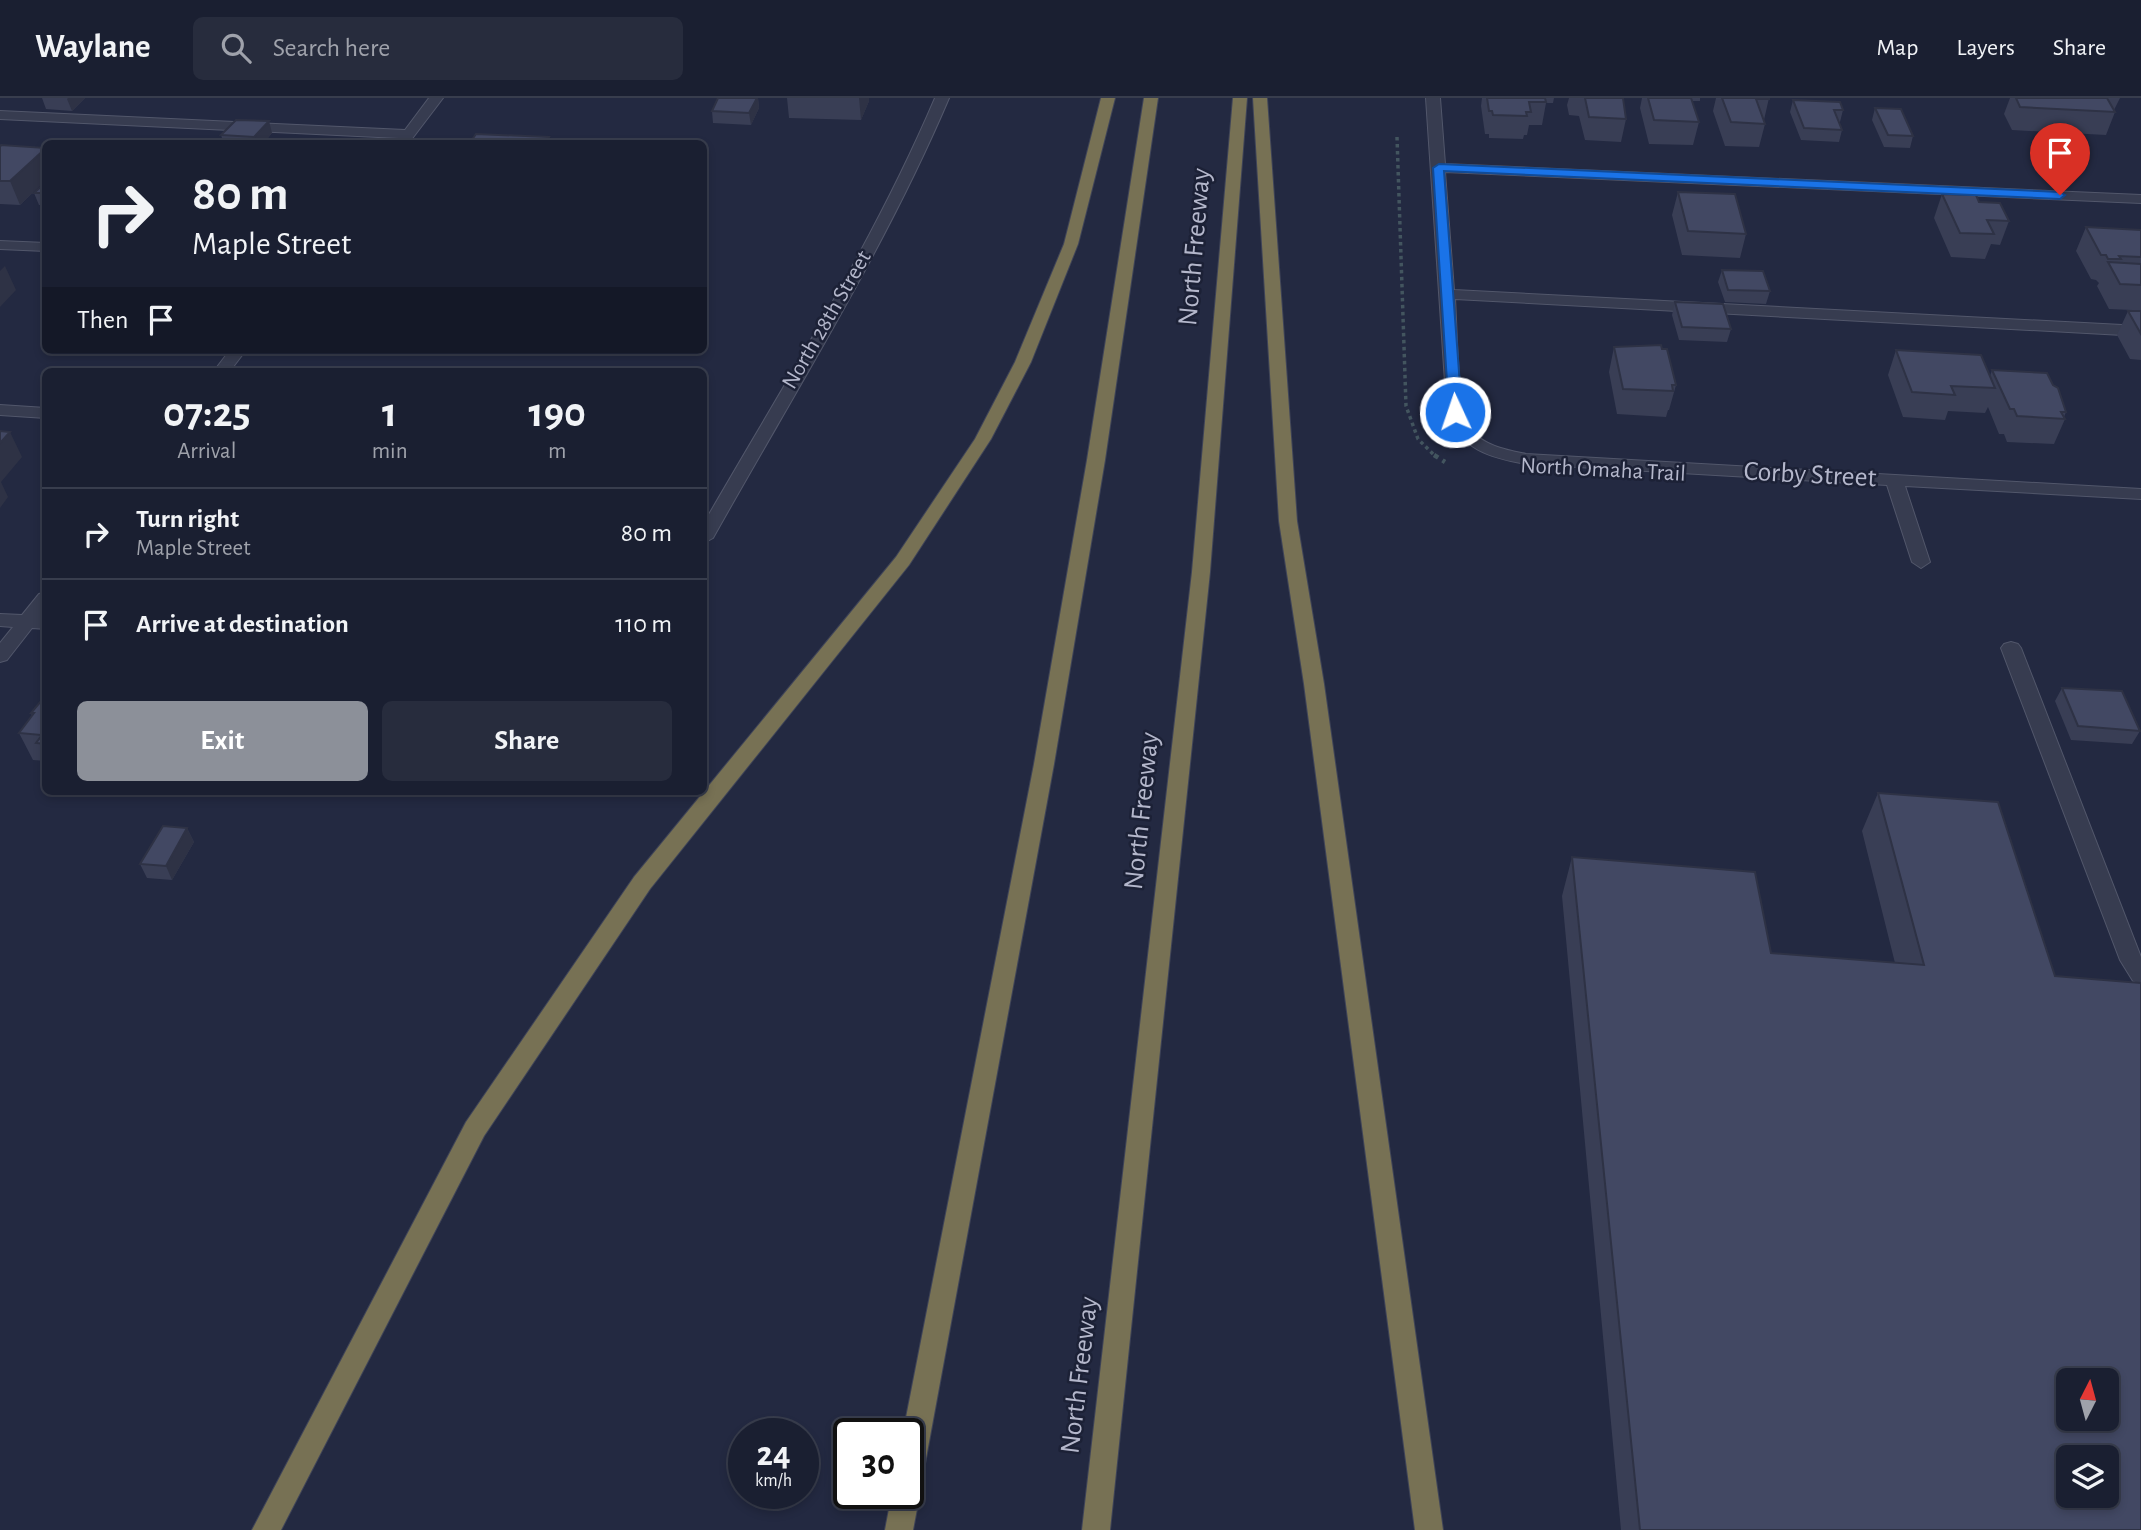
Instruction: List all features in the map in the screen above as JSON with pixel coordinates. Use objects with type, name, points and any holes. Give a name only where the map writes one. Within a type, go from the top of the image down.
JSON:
[{"type":"highway","points":[[266,1530],[475,1129],[642,883],[895,571],[983,439],[1028,353],[1071,244],[1108,98]]},
{"type":"highway","points":[[920,1418],[1044,764],[1100,433],[1152,98]]},
{"type":"highway","name":"North Freeway","points":[[1096,1530],[1197,613],[1240,98]]},
{"type":"highway","points":[[1260,98],[1275,360],[1288,521],[1314,684],[1429,1530]]},
{"type":"highway","points":[[899,1530],[903,1509]]},
{"type":"street","points":[[0,115],[405,139],[436,98]]},
{"type":"street","name":"North 28th Street","points":[[707,533],[884,221],[914,164],[942,98]]},
{"type":"street","points":[[1433,98],[1448,294],[2141,331]]},
{"type":"street","points":[[1439,168],[2141,199]]},
{"type":"street","points":[[0,245],[42,247]]},
{"type":"street","name":"Corby Street","points":[[1448,294],[1455,412],[1463,433],[1493,452],[1526,459],[2141,494]]},
{"type":"street","points":[[224,368],[236,354]]},
{"type":"street","points":[[0,410],[42,413]]},
{"type":"street","points":[[1894,480],[1921,562]]},
{"type":"street","points":[[0,620],[36,622]]},
{"type":"street","points":[[0,656],[36,622]]},
{"type":"street","points":[[2011,648],[2131,960],[2141,975]]},
{"type":"path","points":[[1396,125],[1406,406],[1412,433],[1429,455],[1449,464]]},
{"type":"building","points":[[718,98],[757,98],[749,113],[712,111]]},
{"type":"building","points":[[1487,98],[1545,98],[1546,102],[1529,102],[1531,112],[1526,112],[1527,116],[1493,115],[1492,111],[1489,111]]},
{"type":"building","points":[[1585,98],[1623,98],[1626,119],[1589,117]]},
{"type":"building","points":[[1648,98],[1691,98],[1699,122],[1654,120]]},
{"type":"building","points":[[1722,98],[1769,98],[1756,99],[1765,124],[1731,122]]},
{"type":"building","points":[[2016,98],[2107,98],[2115,112],[2020,107]]},
{"type":"building","points":[[1793,100],[1840,102],[1843,110],[1834,110],[1842,130],[1804,128]]},
{"type":"building","points":[[1875,108],[1901,109],[1913,136],[1888,135]]},
{"type":"building","points":[[236,120],[269,121],[254,137],[221,135]]},
{"type":"building","points":[[476,134],[549,137],[547,140],[472,140]]},
{"type":"building","points":[[0,147],[42,148],[42,152],[10,181],[0,181]]},
{"type":"building","points":[[1678,192],[1735,194],[1746,234],[1688,231]]},
{"type":"building","points":[[1942,194],[1976,195],[1979,202],[2000,203],[2009,221],[1987,220],[1994,234],[1960,233]]},
{"type":"building","points":[[2086,227],[2141,230],[2141,257],[2119,256],[2121,259],[2108,259],[2106,255],[2101,255]]},
{"type":"building","points":[[2108,262],[2141,264],[2141,285],[2120,284]]},
{"type":"building","points":[[1722,270],[1763,271],[1770,291],[1728,290]]},
{"type":"building","points":[[1675,302],[1723,304],[1731,329],[1682,327]]},
{"type":"building","points":[[2128,311],[2141,311],[2141,334]]},
{"type":"building","points":[[1661,345],[1662,349],[1667,349],[1676,385],[1672,385],[1673,391],[1623,389],[1614,347]]},
{"type":"building","points":[[1896,350],[1981,355],[1995,388],[1951,386],[1955,395],[1912,392]]},
{"type":"building","points":[[1992,370],[2047,373],[2053,385],[2058,388],[2066,412],[2061,412],[2065,419],[2017,416],[2014,409],[2010,409]]},
{"type":"building","points":[[0,431],[10,432],[0,443]]},
{"type":"building","points":[[2062,688],[2122,691],[2140,731],[2078,726]]},
{"type":"building","points":[[42,700],[42,735],[19,733],[34,713],[31,713]]},
{"type":"building","points":[[1878,793],[1998,802],[2055,976],[2141,983],[2141,1530],[1640,1530],[1572,857],[1755,872],[1771,953],[1924,965]]},
{"type":"building","points":[[163,826],[187,828],[166,866],[140,864]]},
{"type":"route","points":[[1455,412],[1439,168],[2060,195]]}]
